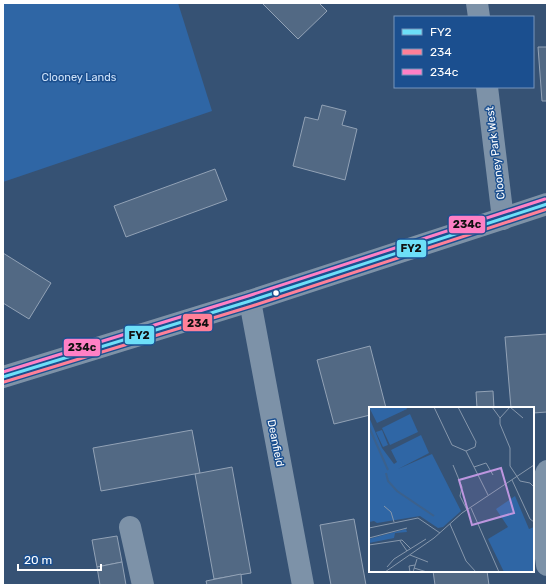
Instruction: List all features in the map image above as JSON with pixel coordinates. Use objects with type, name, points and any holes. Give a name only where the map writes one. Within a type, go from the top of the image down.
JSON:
[{"type":"highway","points":[[3,377],[250,301],[547,204]]},
{"type":"street","points":[[477,3],[479,16]]},
{"type":"street","name":"Clooney Park West","points":[[487,88],[503,219]]},
{"type":"street","name":"Deanfield","points":[[250,301],[303,585]]},
{"type":"street","points":[[547,471],[537,496],[547,565]]},
{"type":"street","points":[[130,527],[143,585]]},
{"type":"green space","name":"Clooney Lands","points":[[3,3],[178,3],[212,111],[3,182]]},
{"type":"building","points":[[262,3],[319,3],[327,11],[298,39]]},
{"type":"building","points":[[538,47],[547,47],[547,101],[542,101]]},
{"type":"building","points":[[322,105],[346,111],[342,125],[357,129],[345,180],[293,166],[305,117],[318,120]]},
{"type":"building","points":[[215,169],[227,200],[126,237],[114,206]]},
{"type":"building","points":[[3,253],[51,283],[29,319],[3,303]]},
{"type":"building","points":[[547,334],[547,412],[534,413],[534,407],[511,407],[505,337]]},
{"type":"building","points":[[370,346],[386,407],[369,407],[369,415],[334,424],[317,360]]},
{"type":"building","points":[[493,391],[494,407],[477,407],[476,392]]},
{"type":"building","points":[[192,430],[200,473],[101,491],[93,448]]},
{"type":"building","points":[[232,467],[251,573],[214,579],[195,474]]},
{"type":"building","points":[[354,519],[366,585],[331,585],[320,525]]},
{"type":"building","points":[[117,536],[122,562],[97,567],[92,540]]},
{"type":"building","points":[[122,562],[126,585],[100,585],[97,567]]},
{"type":"building","points":[[433,572],[487,572],[489,585],[435,585]]},
{"type":"building","points":[[241,574],[242,585],[207,585],[206,581]]},
{"type":"transit line","name":"234c","points":[[3,372],[248,296],[545,199]]},
{"type":"transit line","name":"FY2","points":[[3,377],[250,301],[547,204]]},
{"type":"transit line","name":"234","points":[[4,382],[252,306],[547,209]]}]
